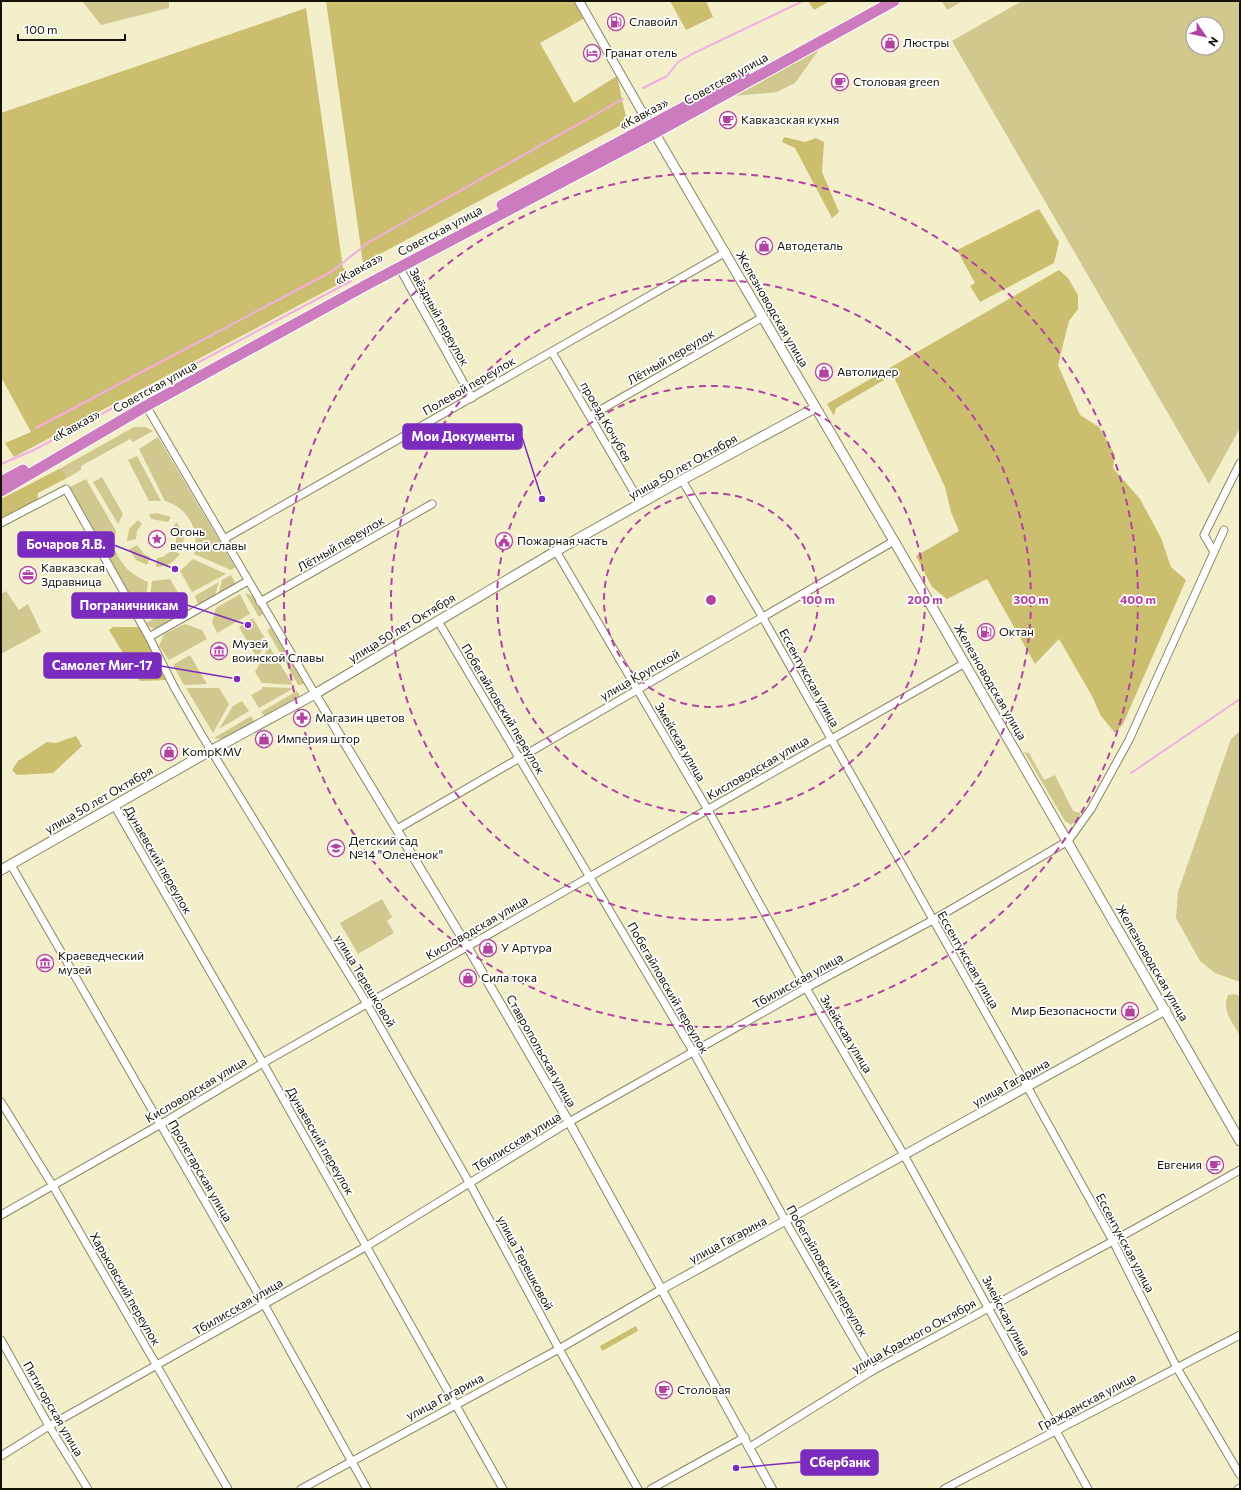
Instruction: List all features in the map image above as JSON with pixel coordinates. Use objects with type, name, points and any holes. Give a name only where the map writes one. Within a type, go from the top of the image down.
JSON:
[{"type":"highway","name":"«Кавказ»","points":[[1,482],[145,405],[559,173],[653,130],[879,1]]},
{"type":"highway","name":"Советская улица","points":[[1,491],[145,405],[894,1]]},
{"type":"main road","name":"Железноводская улица","points":[[653,130],[726,252],[815,408],[965,663],[1240,1141]]},
{"type":"main road","name":"улица 50 лет Октября","points":[[1,870],[212,750],[315,694],[556,551],[682,480],[815,408]]},
{"type":"street","points":[[579,1],[653,130]]},
{"type":"street","name":"Полевой переулок","points":[[224,539],[726,252]]},
{"type":"street","name":"Звёздный переулок","points":[[399,267],[472,398]]},
{"type":"street","name":"Лётный переулок","points":[[590,416],[763,317]]},
{"type":"street","name":"проезд Кочубея","points":[[552,352],[641,504]]},
{"type":"street","name":"Ставропольская улица","points":[[145,405],[260,602],[467,946],[569,1122],[745,1437],[772,1489]]},
{"type":"street","points":[[1214,552],[1204,535],[1240,463]]},
{"type":"street","name":"Ессентукская улица","points":[[682,480],[763,618],[1028,1088],[1113,1241],[1177,1368],[1240,1475]]},
{"type":"street","name":"улица Терешковой","points":[[1,523],[66,489],[150,637],[174,687],[368,1004],[470,1184],[558,1349],[638,1489]]},
{"type":"street","name":"Лётный переулок","points":[[260,602],[432,504]]},
{"type":"street","points":[[1068,841],[1091,809],[1129,740],[1224,530]]},
{"type":"street","name":"улица Крупской","points":[[397,829],[894,541]]},
{"type":"street","name":"Змейская улица","points":[[556,551],[708,810],[806,988],[904,1155],[990,1308],[1055,1431],[1088,1489]]},
{"type":"street","points":[[150,637],[248,581]]},
{"type":"street","name":"Побегайловский переулок","points":[[438,621],[694,1053],[786,1222],[872,1371]]},
{"type":"street","name":"Кисловодская улица","points":[[1,1215],[467,946],[708,810],[830,738],[965,663]]},
{"type":"street","name":"Дунаевский переулок","points":[[114,805],[263,1063],[503,1489]]},
{"type":"street","name":"Тбилисская улица","points":[[1,1456],[49,1426],[367,1246],[569,1122],[694,1053],[806,988],[933,920],[1068,841]]},
{"type":"street","name":"Пролетарская улица","points":[[12,865],[264,1304],[367,1489]]},
{"type":"street","name":"улица Гагарина","points":[[301,1489],[456,1406],[1166,1010]]},
{"type":"street","name":"Харьковский переулок","points":[[1,1102],[53,1186],[228,1489]]},
{"type":"street","name":"улица Красного Октября","points":[[750,1447],[872,1371],[1113,1241],[1240,1170]]},
{"type":"street","name":"Гражданская улица","points":[[944,1489],[1240,1335]]},
{"type":"street","name":"Пятигорская улица","points":[[1,1340],[49,1426],[88,1489]]},
{"type":"street","points":[[651,1489],[745,1437]]},
{"type":"shaded area","points":[[82,1],[169,1],[169,8],[101,25]]},
{"type":"shaded area","points":[[326,1],[574,1],[585,18],[540,43],[574,103],[617,76],[627,122],[363,263]]},
{"type":"shaded area","points":[[670,1],[706,1],[713,17],[686,30]]},
{"type":"shaded area","points":[[808,1],[830,1],[814,10]]},
{"type":"shaded area","points":[[942,1],[963,1],[947,10]]},
{"type":"shaded area","points":[[1022,1],[1240,1],[1240,428],[1209,484],[952,41]]},
{"type":"shaded area","points":[[306,8],[343,268],[354,276],[14,457],[5,443],[31,432],[1,377],[1,113]]},
{"type":"shaded area","points":[[821,47],[795,83],[777,92],[734,96]]},
{"type":"shaded area","points":[[784,137],[805,142],[816,138],[824,142],[822,172],[839,212],[832,218],[795,148],[782,142]]},
{"type":"shaded area","points":[[1039,209],[1059,242],[1054,263],[980,302],[970,286],[975,283],[957,250]]},
{"type":"shaded area","points":[[1059,270],[1068,278],[1078,295],[1078,309],[1069,321],[1058,365],[1080,415],[1099,427],[1115,455],[1113,468],[1140,499],[1161,538],[1171,567],[1186,580],[1123,724],[1115,733],[1101,716],[1092,696],[1059,639],[1035,664],[987,579],[947,599],[932,587],[916,556],[959,531],[951,512],[945,487],[893,375],[836,408],[834,416],[827,404]]},
{"type":"shaded area","points":[[134,427],[146,427],[153,431],[133,442],[130,439],[81,466],[81,470],[67,478],[61,468]]},
{"type":"shaded area","points":[[158,437],[235,567],[231,570],[194,554],[195,537],[191,522],[181,509],[165,501],[139,449]]},
{"type":"shaded area","points":[[137,456],[161,501],[149,501],[128,460]]},
{"type":"shaded area","points":[[61,468],[67,478],[38,493],[37,502],[1,521],[1,499]]},
{"type":"shaded area","points":[[102,477],[123,514],[118,524],[93,482]]},
{"type":"shaded area","points":[[86,479],[116,531],[114,546],[104,548],[70,487]]},
{"type":"shaded area","points":[[157,513],[171,517],[168,522],[151,519],[149,514]]},
{"type":"shaded area","points":[[138,520],[142,524],[137,531],[136,539],[127,541],[129,529]]},
{"type":"shaded area","points":[[177,522],[184,537],[182,548],[176,544],[176,533],[172,527]]},
{"type":"shaded area","points":[[137,545],[144,554],[150,557],[147,565],[136,560],[129,549]]},
{"type":"shaded area","points":[[172,550],[180,554],[170,564],[156,567],[157,558],[163,557]]},
{"type":"shaded area","points":[[116,551],[124,566],[128,570],[137,577],[148,582],[143,619],[105,553]]},
{"type":"shaded area","points":[[193,559],[226,574],[192,592],[180,571]]},
{"type":"shaded area","points":[[231,575],[237,586],[217,598],[222,580]]},
{"type":"shaded area","points":[[170,579],[181,598],[147,618],[152,581]]},
{"type":"shaded area","points":[[219,582],[214,599],[199,607],[195,596]]},
{"type":"shaded area","points":[[6,591],[19,610],[28,604],[41,632],[1,654],[1,594]]},
{"type":"shaded area","points":[[245,593],[252,596],[258,604],[263,614],[259,617]]},
{"type":"shaded area","points":[[240,594],[250,614],[217,633],[212,622],[216,608]]},
{"type":"shaded area","points":[[184,602],[190,613],[160,630],[149,627],[146,623]]},
{"type":"shaded area","points":[[253,618],[267,642],[257,658],[239,627]]},
{"type":"shaded area","points":[[185,624],[202,630],[207,639],[169,660],[159,646],[164,634]]},
{"type":"shaded area","points":[[113,627],[140,627],[167,680],[140,681],[109,630]]},
{"type":"shaded area","points":[[271,628],[304,684],[298,685],[267,630]]},
{"type":"shaded area","points":[[269,646],[293,685],[262,683],[255,672]]},
{"type":"shaded area","points":[[190,655],[207,684],[184,685],[173,665]]},
{"type":"shaded area","points":[[262,687],[294,688],[259,708],[251,695],[262,689]]},
{"type":"shaded area","points":[[186,688],[219,688],[229,704],[213,733]]},
{"type":"shaded area","points":[[297,691],[300,696],[265,717],[261,712]]},
{"type":"shaded area","points":[[242,701],[249,711],[219,729],[233,706]]},
{"type":"shaded area","points":[[251,716],[255,723],[230,737],[219,739],[214,738]]},
{"type":"shaded area","points":[[1240,731],[1240,982],[1215,973],[1200,961],[1176,918],[1178,892],[1231,739]]},
{"type":"shaded area","points":[[76,736],[82,746],[53,773],[17,775],[12,770],[18,761],[47,742],[56,743]]},
{"type":"shaded area","points":[[1024,752],[1029,753],[1044,780],[1055,775],[1073,811],[1080,813],[1080,817],[1071,825],[1065,821]]},
{"type":"shaded area","points":[[382,899],[392,917],[387,921],[394,933],[358,954],[340,923]]},
{"type":"shaded area","points":[[1234,994],[1240,996],[1240,1036],[1229,1016],[1226,1006],[1228,995]]},
{"type":"shaded area","points":[[636,1326],[638,1331],[602,1351],[600,1346]]},
{"type":"waterway","points":[[643,88],[667,76],[678,62],[692,54],[803,1]]},
{"type":"waterway","points":[[36,428],[331,272],[369,242],[623,99]]},
{"type":"waterway","points":[[1,464],[34,450],[351,281]]},
{"type":"waterway","points":[[1131,773],[1240,699]]},
{"type":"place","name":"Славойл","points":[[616,22]]},
{"type":"place","name":"Люстры","points":[[890,43]]},
{"type":"place","name":"Гранат отель","points":[[592,53]]},
{"type":"place","name":"Столовая green","points":[[840,82]]},
{"type":"place","name":"Кавказская кухня","points":[[728,120]]},
{"type":"place","name":"Автодеталь","points":[[764,246]]},
{"type":"place","name":"Автолидер","points":[[824,372]]},
{"type":"place","name":"Мои Документы","points":[[542,499]]},
{"type":"place","name":"Огонь вечной славы","points":[[157,539]]},
{"type":"place","name":"Пожарная часть","points":[[504,541]]},
{"type":"place","name":"Бочаров Я.В.","points":[[175,569]]},
{"type":"place","name":"Кавказская Здравница","points":[[28,575]]},
{"type":"place","name":"Пограничникам","points":[[248,625]]},
{"type":"place","name":"Октан","points":[[986,632]]},
{"type":"place","name":"Музей воинской Славы","points":[[219,651]]},
{"type":"place","name":"Самолет Миг-17","points":[[237,679]]},
{"type":"place","name":"Магазин цветов","points":[[302,718]]},
{"type":"place","name":"Империя штор","points":[[264,739]]},
{"type":"place","name":"KompKMV","points":[[169,752]]},
{"type":"place","name":"Детский сад №14 \"Олененок\"","points":[[336,848]]},
{"type":"place","name":"У Артура","points":[[488,948]]},
{"type":"place","name":"Краеведческий музей","points":[[45,963]]},
{"type":"place","name":"Сила тока","points":[[468,978]]},
{"type":"place","name":"Мир Безопасности","points":[[1130,1011]]},
{"type":"place","name":"Евгения","points":[[1215,1165]]},
{"type":"place","name":"Столовая","points":[[664,1390]]},
{"type":"place","name":"Сбербанк","points":[[736,1468]]}]
